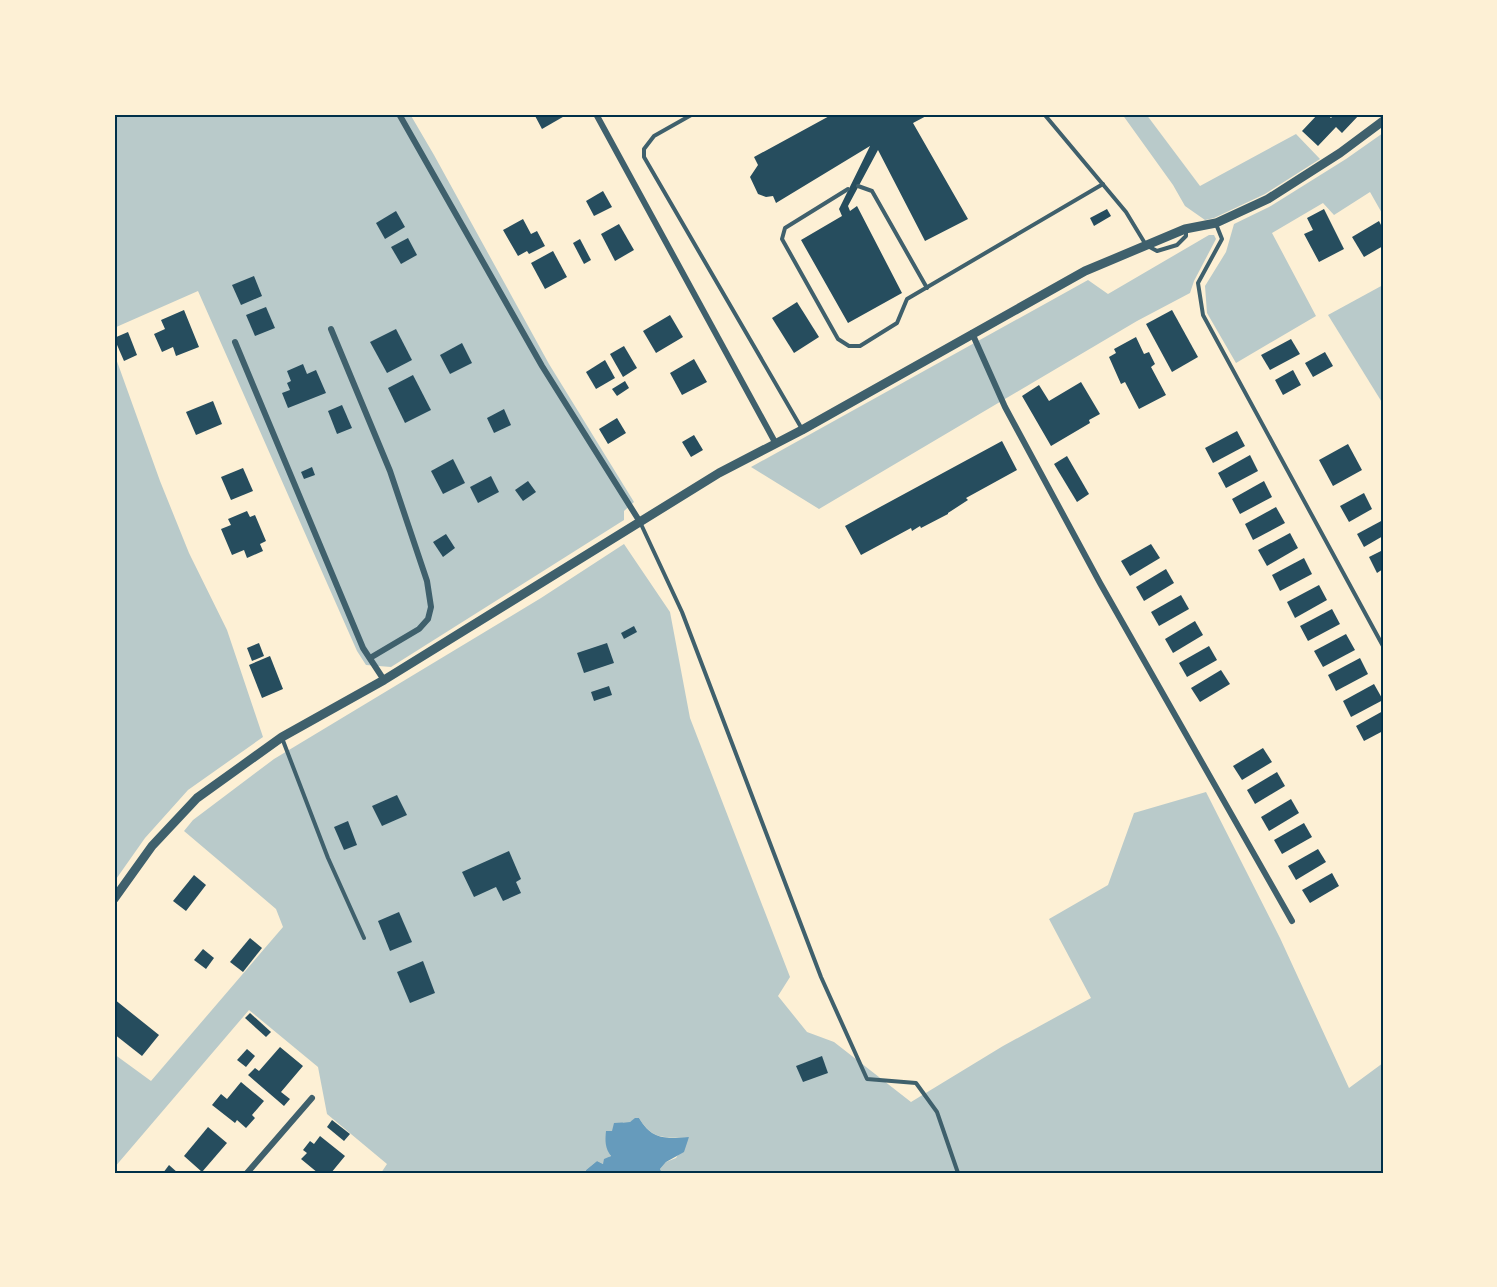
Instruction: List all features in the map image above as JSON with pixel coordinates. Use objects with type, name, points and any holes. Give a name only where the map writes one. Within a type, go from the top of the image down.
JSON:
[{"type":"street","points":[[399,114],[542,366],[640,522]]},
{"type":"street","points":[[596,114],[776,444]]},
{"type":"street","points":[[114,899],[152,846],[197,798],[282,737],[384,680],[719,473],[802,430],[1085,271],[1185,229],[1216,223],[1269,198],[1340,153],[1383,121]]},
{"type":"street","points":[[331,329],[390,471],[427,581],[431,607],[428,619],[419,629],[370,658]]},
{"type":"street","points":[[972,333],[1005,406],[1095,573],[1292,921]]},
{"type":"street","points":[[235,342],[363,648],[384,680]]},
{"type":"street","points":[[247,1173],[312,1098]]},
{"type":"lane","points":[[693,114],[654,136],[644,149],[644,157],[802,430]]},
{"type":"lane","points":[[1044,114],[1126,212],[1146,245]]},
{"type":"lane","points":[[848,189],[785,228],[782,239],[838,339],[849,346],[860,346],[897,323],[907,299],[1103,184]]},
{"type":"lane","points":[[858,186],[872,191],[927,288]]},
{"type":"lane","points":[[1216,223],[1222,238],[1198,284],[1203,315],[1383,646]]},
{"type":"lane","points":[[640,522],[682,612],[821,977],[867,1079],[916,1083],[937,1112],[958,1173]]},
{"type":"lane","points":[[282,737],[328,858],[364,938]]},
{"type":"shaded area","points":[[114,114],[410,114],[549,364],[634,502],[624,511],[624,520],[391,667],[366,665],[357,651],[198,291],[114,328]]},
{"type":"shaded area","points":[[1122,114],[1146,114],[1200,186],[1296,134],[1320,159],[1265,194],[1205,220],[1185,206],[1173,185]]},
{"type":"shaded area","points":[[1383,133],[1383,215],[1370,192],[1334,215],[1323,203],[1272,233],[1316,316],[1236,363],[1207,313],[1205,286],[1226,252],[1234,224],[1269,207]]},
{"type":"shaded area","points":[[1209,235],[1214,235],[1216,239],[1190,293],[1137,321],[819,509],[751,467],[1088,280],[1108,294]]},
{"type":"shaded area","points":[[1383,285],[1383,404],[1328,315]]},
{"type":"shaded area","points":[[114,353],[160,481],[189,553],[227,630],[263,737],[188,790],[145,838],[114,882]]},
{"type":"shaded area","points":[[624,544],[670,612],[690,718],[790,977],[778,996],[807,1032],[834,1042],[911,1102],[1003,1046],[1091,998],[1049,919],[1108,885],[1134,813],[1206,792],[1280,938],[1349,1088],[1383,1063],[1383,1173],[662,1173],[660,1169],[666,1162],[676,1158],[689,1137],[660,1136],[649,1131],[639,1118],[623,1122],[611,1155],[603,1164],[597,1161],[586,1170],[586,1173],[381,1173],[387,1164],[327,1114],[318,1067],[249,1010],[114,1168],[114,1054],[151,1081],[283,927],[276,909],[184,831],[193,820],[274,759],[541,598]]},
{"type":"water","points":[[639,1118],[649,1131],[660,1136],[689,1137],[684,1152],[666,1162],[660,1169],[662,1173],[586,1173],[586,1170],[597,1161],[603,1164],[604,1159],[611,1156],[606,1144],[606,1131],[612,1131],[614,1123],[630,1122]]},
{"type":"building","points":[[534,114],[568,114],[542,129]]},
{"type":"building","points":[[833,114],[930,114],[913,123],[968,219],[925,241],[878,150],[848,206],[850,211],[857,206],[902,293],[848,323],[801,240],[842,216],[839,209],[870,146],[776,203],[773,196],[766,197],[758,194],[750,177],[758,165],[754,157]]},
{"type":"building","points":[[1318,114],[1326,114],[1331,118],[1335,114],[1360,114],[1342,133],[1336,127],[1318,146],[1302,131]]},
{"type":"building","points":[[603,191],[612,207],[594,216],[586,201]]},
{"type":"building","points":[[1107,209],[1111,216],[1094,226],[1090,218]]},
{"type":"building","points":[[1324,209],[1344,249],[1319,262],[1304,234],[1313,230],[1307,218]]},
{"type":"building","points":[[396,211],[405,227],[385,239],[376,223]]},
{"type":"building","points":[[523,219],[531,234],[537,231],[545,246],[529,254],[527,251],[518,256],[503,230]]},
{"type":"building","points":[[1379,221],[1383,229],[1383,246],[1364,257],[1352,237]]},
{"type":"building","points":[[619,224],[634,250],[615,261],[601,234]]},
{"type":"building","points":[[408,238],[417,255],[401,264],[391,247]]},
{"type":"building","points":[[580,239],[591,260],[584,264],[573,243]]},
{"type":"building","points":[[553,251],[567,277],[545,289],[531,263]]},
{"type":"building","points":[[254,276],[262,296],[241,305],[232,285]]},
{"type":"building","points":[[797,302],[819,337],[794,353],[772,318]]},
{"type":"building","points":[[266,307],[275,328],[255,336],[246,315]]},
{"type":"building","points":[[184,310],[199,347],[176,356],[173,347],[162,352],[154,334],[165,329],[161,320]]},
{"type":"building","points":[[1172,310],[1198,357],[1172,372],[1146,324]]},
{"type":"building","points":[[670,315],[683,337],[656,353],[643,331]]},
{"type":"building","points":[[396,329],[412,360],[387,373],[370,342]]},
{"type":"building","points":[[128,332],[137,355],[124,361],[114,338]]},
{"type":"building","points":[[1136,337],[1144,354],[1149,352],[1155,364],[1151,367],[1166,395],[1139,409],[1125,382],[1121,384],[1109,357],[1116,353],[1114,349]]},
{"type":"building","points":[[1291,339],[1300,354],[1270,370],[1261,355]]},
{"type":"building","points":[[462,343],[472,363],[450,374],[440,355]]},
{"type":"building","points":[[624,346],[637,368],[623,377],[610,354]]},
{"type":"building","points":[[1325,352],[1333,366],[1313,377],[1305,363]]},
{"type":"building","points":[[694,359],[707,382],[682,395],[670,373]]},
{"type":"building","points":[[605,360],[615,378],[596,389],[586,372]]},
{"type":"building","points":[[303,364],[307,374],[316,370],[326,393],[288,408],[282,393],[290,390],[287,383],[291,381],[287,371]]},
{"type":"building","points":[[1293,370],[1301,385],[1283,395],[1275,380]]},
{"type":"building","points":[[413,375],[431,410],[405,423],[388,388]]},
{"type":"building","points":[[625,381],[629,388],[617,396],[612,389]]},
{"type":"building","points":[[1081,382],[1100,414],[1089,420],[1090,423],[1051,446],[1022,396],[1039,385],[1049,401]]},
{"type":"building","points":[[213,401],[222,424],[196,435],[186,412]]},
{"type":"building","points":[[342,405],[352,428],[337,434],[328,411]]},
{"type":"building","points":[[504,409],[511,425],[494,433],[487,418]]},
{"type":"building","points":[[617,418],[626,433],[608,444],[599,429]]},
{"type":"building","points":[[1237,431],[1245,446],[1213,463],[1205,448]]},
{"type":"building","points":[[694,435],[703,450],[691,457],[682,442]]},
{"type":"building","points":[[1002,441],[1017,470],[966,498],[968,500],[948,514],[921,528],[920,526],[912,531],[911,528],[861,555],[845,526]]},
{"type":"building","points":[[1348,444],[1362,470],[1333,486],[1319,460]]},
{"type":"building","points":[[1250,455],[1258,471],[1226,488],[1218,473]]},
{"type":"building","points":[[1067,456],[1089,494],[1077,502],[1054,464]]},
{"type":"building","points":[[453,459],[465,483],[443,494],[431,471]]},
{"type":"building","points":[[312,467],[315,475],[304,479],[301,472]]},
{"type":"building","points":[[243,468],[253,491],[231,500],[221,477]]},
{"type":"building","points":[[491,476],[499,492],[478,503],[470,487]]},
{"type":"building","points":[[528,481],[536,492],[523,501],[515,490]]},
{"type":"building","points":[[1264,481],[1272,497],[1240,514],[1232,499]]},
{"type":"building","points":[[1364,493],[1372,509],[1349,522],[1340,506]]},
{"type":"building","points":[[1276,507],[1285,523],[1253,540],[1245,524]]},
{"type":"building","points":[[247,511],[250,517],[255,515],[266,541],[260,544],[263,551],[247,558],[244,550],[232,555],[221,529],[231,525],[228,519]]},
{"type":"building","points":[[1383,520],[1383,536],[1364,547],[1357,534]]},
{"type":"building","points":[[1290,533],[1298,548],[1267,566],[1258,550]]},
{"type":"building","points":[[446,534],[455,548],[443,557],[433,542]]},
{"type":"building","points":[[1151,544],[1160,558],[1130,576],[1121,561]]},
{"type":"building","points":[[1383,550],[1383,569],[1377,573],[1369,557]]},
{"type":"building","points":[[1304,558],[1312,574],[1280,591],[1272,575]]},
{"type":"building","points":[[1166,569],[1174,583],[1144,601],[1136,587]]},
{"type":"building","points":[[1319,585],[1327,600],[1295,618],[1287,602]]},
{"type":"building","points":[[1181,595],[1189,609],[1159,626],[1151,612]]},
{"type":"building","points":[[1332,609],[1340,624],[1308,641],[1300,626]]},
{"type":"building","points":[[1195,621],[1203,635],[1173,653],[1165,639]]},
{"type":"building","points":[[634,626],[637,632],[624,639],[621,633]]},
{"type":"building","points":[[1346,634],[1355,650],[1323,667],[1314,651]]},
{"type":"building","points":[[259,643],[264,656],[252,661],[247,648]]},
{"type":"building","points":[[607,643],[614,663],[584,673],[577,653]]},
{"type":"building","points":[[1209,646],[1217,660],[1187,677],[1179,663]]},
{"type":"building","points":[[270,656],[283,689],[262,698],[249,665]]},
{"type":"building","points":[[1360,658],[1368,674],[1336,691],[1328,675]]},
{"type":"building","points":[[1221,670],[1230,684],[1200,702],[1191,688]]},
{"type":"building","points":[[1374,684],[1383,700],[1351,717],[1343,701]]},
{"type":"building","points":[[609,686],[612,695],[594,701],[591,692]]},
{"type":"building","points":[[1383,711],[1383,731],[1364,741],[1356,726]]},
{"type":"building","points":[[1263,748],[1272,762],[1242,780],[1233,766]]},
{"type":"building","points":[[1277,772],[1285,786],[1255,804],[1247,790]]},
{"type":"building","points":[[397,795],[407,815],[382,826],[372,806]]},
{"type":"building","points":[[1291,799],[1299,813],[1269,831],[1261,817]]},
{"type":"building","points":[[348,821],[357,845],[344,850],[334,827]]},
{"type":"building","points":[[1304,823],[1312,837],[1282,854],[1274,840]]},
{"type":"building","points":[[1318,849],[1326,862],[1296,880],[1288,866]]},
{"type":"building","points":[[509,851],[521,879],[516,882],[521,893],[503,901],[496,887],[474,897],[462,872]]},
{"type":"building","points":[[1332,873],[1339,886],[1310,903],[1302,890]]},
{"type":"building","points":[[194,875],[206,885],[186,911],[173,901]]},
{"type":"building","points":[[399,912],[412,942],[390,951],[378,921]]},
{"type":"building","points":[[250,938],[262,948],[243,972],[230,962]]},
{"type":"building","points":[[203,949],[214,958],[206,969],[194,960]]},
{"type":"building","points":[[423,961],[435,993],[410,1003],[397,972]]},
{"type":"building","points":[[114,999],[159,1035],[142,1056],[114,1034]]},
{"type":"building","points":[[250,1013],[271,1032],[266,1037],[245,1018]]},
{"type":"building","points":[[280,1047],[303,1066],[281,1092],[290,1099],[284,1106],[248,1075],[255,1068],[259,1071]]},
{"type":"building","points":[[247,1049],[255,1056],[246,1067],[237,1060]]},
{"type":"building","points":[[822,1056],[828,1073],[803,1082],[796,1066]]},
{"type":"building","points":[[241,1082],[264,1101],[252,1115],[255,1118],[246,1128],[237,1120],[235,1123],[212,1105],[221,1094],[227,1099]]},
{"type":"building","points":[[332,1120],[350,1134],[344,1141],[327,1127]]},
{"type":"building","points":[[208,1127],[227,1143],[202,1172],[184,1156]]},
{"type":"building","points":[[320,1136],[345,1156],[331,1173],[318,1173],[301,1159],[307,1153],[303,1150],[310,1141],[314,1144]]},
{"type":"building","points":[[169,1165],[178,1173],[163,1173]]}]
